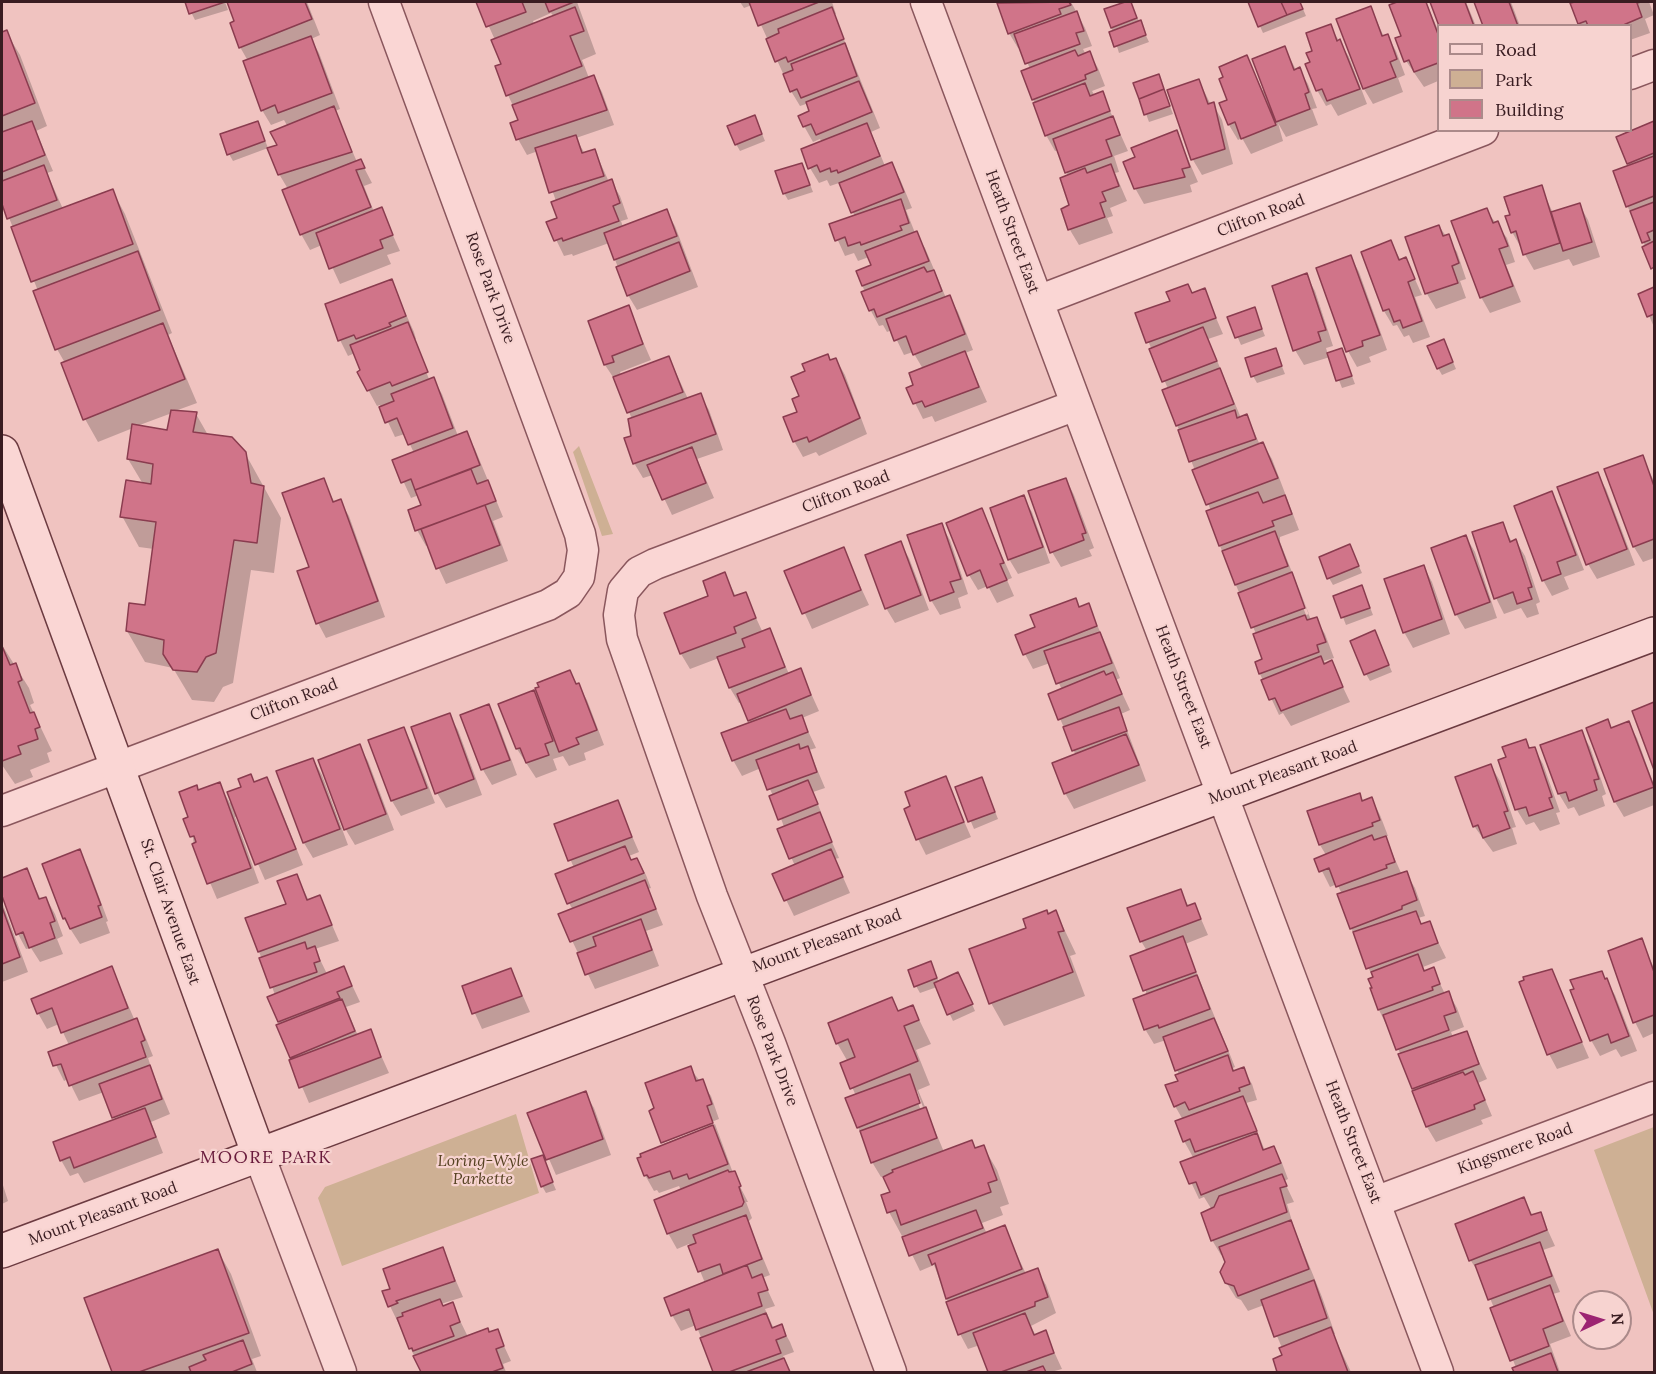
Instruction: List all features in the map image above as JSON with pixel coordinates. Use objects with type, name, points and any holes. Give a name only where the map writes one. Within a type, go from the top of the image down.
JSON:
[{"type":"main road","name":"St. Clair Avenue East","points":[[2,452],[259,1155]]},
{"type":"main road","name":"Mount Pleasant Road","points":[[2,1251],[741,973],[1224,796],[1654,634]]},
{"type":"street","name":"Rose Park Drive","points":[[384,2],[580,534],[583,550],[579,577]]},
{"type":"street","name":"Heath Street East","points":[[926,2],[1438,1372]]},
{"type":"street","points":[[1632,73],[1654,65]]},
{"type":"street","name":"Clifton Road","points":[[1038,301],[1478,132]]},
{"type":"street","name":"Clifton Road","points":[[623,591],[639,572],[656,564],[1077,405]]},
{"type":"street","name":"Clifton Road","points":[[2,811],[118,765],[548,605],[568,593],[579,577]]},
{"type":"street","name":"Rose Park Drive","points":[[623,591],[619,615],[622,639],[741,973],[770,1043],[891,1372]]},
{"type":"street","name":"Kingsmere Road","points":[[1375,1202],[1654,1097]]},
{"type":"street","name":"St. Clair Avenue East","points":[[259,1155],[341,1372]]},
{"type":"green space","points":[[579,446],[613,534],[602,536],[573,452]]},
{"type":"green space","name":"Loring-Wyle Parkette","points":[[516,1114],[539,1193],[342,1266],[318,1198],[325,1187]]},
{"type":"green space","points":[[1654,1127],[1654,1315],[1594,1150]]},
{"type":"building","points":[[185,2],[225,2],[189,14]]},
{"type":"building","points":[[227,2],[305,2],[312,19],[239,48],[230,23],[234,21]]},
{"type":"building","points":[[476,2],[522,2],[526,12],[486,27]]},
{"type":"building","points":[[545,2],[574,2],[549,12]]},
{"type":"building","points":[[749,2],[819,2],[758,26]]},
{"type":"building","points":[[1069,2],[1071,5],[1059,9],[1061,14],[1008,34],[997,3]]},
{"type":"building","points":[[1131,2],[1137,18],[1111,28],[1104,9]]},
{"type":"building","points":[[1248,2],[1281,2],[1287,15],[1258,27]]},
{"type":"building","points":[[1281,2],[1300,2],[1303,9],[1287,15]]},
{"type":"building","points":[[1397,2],[1426,2],[1437,31],[1437,63],[1414,72],[1409,60],[1404,62],[1395,38],[1401,36],[1389,5]]},
{"type":"building","points":[[1430,2],[1465,2],[1473,24],[1438,24]]},
{"type":"building","points":[[1474,2],[1509,2],[1517,24],[1482,24]]},
{"type":"building","points":[[1641,2],[1637,3],[1642,17],[1626,24],[1587,24],[1586,21],[1578,24],[1570,3]]},
{"type":"building","points":[[1371,6],[1382,36],[1388,34],[1397,59],[1390,62],[1396,77],[1363,89],[1336,19]]},
{"type":"building","points":[[575,7],[584,31],[570,36],[582,66],[506,96],[495,66],[501,64],[491,40]]},
{"type":"building","points":[[832,7],[844,39],[788,62],[786,57],[775,62],[766,39],[779,33],[778,29]]},
{"type":"building","points":[[1077,11],[1084,31],[1076,33],[1080,44],[1025,64],[1014,34]]},
{"type":"building","points":[[1141,20],[1146,35],[1114,47],[1109,32]]},
{"type":"building","points":[[1331,24],[1337,41],[1340,39],[1360,89],[1327,101],[1322,89],[1316,91],[1305,64],[1310,62],[1306,53],[1312,51],[1306,33]]},
{"type":"building","points":[[7,30],[35,103],[2,116],[2,32]]},
{"type":"building","points":[[311,36],[332,93],[278,113],[275,105],[261,111],[243,61]]},
{"type":"building","points":[[845,43],[857,76],[801,98],[797,89],[790,92],[783,74],[793,70],[791,64]]},
{"type":"building","points":[[1285,46],[1294,70],[1300,67],[1309,92],[1305,94],[1310,109],[1276,122],[1252,59]]},
{"type":"building","points":[[1075,50],[1078,56],[1090,51],[1097,70],[1085,75],[1086,79],[1032,100],[1021,71]]},
{"type":"building","points":[[1247,55],[1276,125],[1241,139],[1235,122],[1228,125],[1219,103],[1227,100],[1219,79],[1223,77],[1219,67]]},
{"type":"building","points":[[1159,74],[1164,89],[1139,99],[1133,83]]},
{"type":"building","points":[[594,75],[607,110],[516,140],[510,123],[518,120],[512,105]]},
{"type":"building","points":[[1199,79],[1208,104],[1214,102],[1225,149],[1191,160],[1167,90]]},
{"type":"building","points":[[859,81],[872,112],[816,135],[811,124],[803,127],[798,116],[809,111],[806,102]]},
{"type":"building","points":[[1085,83],[1090,96],[1103,91],[1110,111],[1045,136],[1033,103]]},
{"type":"building","points":[[1164,89],[1170,106],[1144,115],[1139,99]]},
{"type":"building","points":[[334,106],[352,152],[278,175],[267,148],[277,145],[270,132]]},
{"type":"building","points":[[755,115],[762,134],[735,145],[727,126]]},
{"type":"building","points":[[1113,116],[1120,135],[1106,140],[1112,156],[1065,173],[1053,139]]},
{"type":"building","points":[[32,121],[45,155],[2,172],[2,132]]},
{"type":"building","points":[[258,121],[265,141],[227,155],[220,134]]},
{"type":"building","points":[[1654,121],[1654,153],[1627,164],[1616,137]]},
{"type":"building","points":[[867,123],[880,156],[838,173],[837,170],[831,172],[830,168],[820,172],[817,165],[808,169],[801,149]]},
{"type":"building","points":[[1177,130],[1190,167],[1182,169],[1185,177],[1134,189],[1123,162],[1135,157],[1131,148]]},
{"type":"building","points":[[576,135],[582,153],[595,149],[604,176],[549,193],[535,148]]},
{"type":"building","points":[[1654,156],[1654,196],[1626,207],[1613,171]]},
{"type":"building","points":[[361,159],[365,168],[356,170],[371,207],[300,235],[282,190]]},
{"type":"building","points":[[892,162],[904,192],[851,213],[839,183]]},
{"type":"building","points":[[802,163],[810,185],[783,194],[775,171]]},
{"type":"building","points":[[1111,164],[1119,186],[1102,192],[1106,201],[1100,203],[1105,217],[1068,230],[1061,209],[1069,205],[1060,178],[1085,168],[1087,173]]},
{"type":"building","points":[[44,165],[57,200],[7,219],[2,204],[2,181]]},
{"type":"building","points":[[612,179],[620,203],[613,206],[619,221],[563,241],[562,238],[554,241],[546,222],[557,218],[551,202]]},
{"type":"building","points":[[1542,185],[1560,243],[1523,255],[1516,231],[1511,233],[1505,216],[1510,215],[1504,197]]},
{"type":"building","points":[[113,189],[133,244],[31,282],[11,227]]},
{"type":"building","points":[[901,199],[909,223],[900,226],[902,230],[861,245],[860,242],[848,246],[845,237],[835,241],[829,224]]},
{"type":"building","points":[[1654,202],[1654,230],[1647,233],[1650,240],[1642,243],[1630,211]]},
{"type":"building","points":[[1580,203],[1592,242],[1563,251],[1551,212]]},
{"type":"building","points":[[382,207],[393,235],[380,240],[383,248],[329,269],[316,233]]},
{"type":"building","points":[[1487,208],[1493,223],[1498,221],[1508,246],[1499,249],[1513,286],[1480,298],[1451,221]]},
{"type":"building","points":[[667,209],[677,236],[614,260],[604,233]]},
{"type":"building","points":[[1439,225],[1443,236],[1449,234],[1459,263],[1452,266],[1458,283],[1425,294],[1405,237]]},
{"type":"building","points":[[917,231],[929,261],[862,286],[856,271],[871,265],[865,251]]},
{"type":"building","points":[[1391,240],[1399,260],[1406,257],[1415,279],[1408,282],[1422,321],[1403,328],[1400,320],[1394,322],[1389,309],[1383,311],[1361,252]]},
{"type":"building","points":[[1654,241],[1654,267],[1651,269],[1642,247]]},
{"type":"building","points":[[679,242],[690,271],[627,296],[616,267]]},
{"type":"building","points":[[138,251],[160,310],[55,350],[33,291]]},
{"type":"building","points":[[1351,255],[1380,335],[1362,341],[1363,346],[1346,352],[1316,268]]},
{"type":"building","points":[[924,267],[927,272],[934,270],[942,291],[877,317],[874,309],[869,311],[861,292]]},
{"type":"building","points":[[1307,273],[1326,330],[1318,332],[1321,341],[1293,351],[1272,286]]},
{"type":"building","points":[[392,279],[406,316],[389,323],[391,326],[356,339],[354,335],[338,341],[325,304]]},
{"type":"building","points":[[1188,284],[1192,293],[1205,288],[1216,318],[1146,343],[1135,313],[1170,301],[1166,292]]},
{"type":"building","points":[[1654,287],[1654,314],[1647,317],[1638,294]]},
{"type":"building","points":[[950,295],[965,334],[913,355],[906,336],[894,341],[886,319]]},
{"type":"building","points":[[629,305],[643,344],[612,356],[614,362],[604,365],[588,321]]},
{"type":"building","points":[[1255,307],[1262,329],[1235,338],[1227,317]]},
{"type":"building","points":[[408,322],[428,372],[392,386],[390,382],[367,391],[357,372],[360,370],[350,345]]},
{"type":"building","points":[[163,323],[185,379],[83,420],[61,363]]},
{"type":"building","points":[[1203,327],[1217,361],[1162,382],[1149,349]]},
{"type":"building","points":[[1444,339],[1453,362],[1437,369],[1427,346]]},
{"type":"building","points":[[1276,348],[1282,366],[1251,377],[1245,358]]},
{"type":"building","points":[[1342,348],[1352,376],[1336,381],[1327,353]]},
{"type":"building","points":[[965,351],[979,387],[925,407],[922,401],[913,404],[906,388],[913,385],[909,373]]},
{"type":"building","points":[[828,354],[830,360],[836,358],[860,418],[809,442],[807,437],[793,442],[783,417],[797,412],[792,399],[799,396],[791,377],[805,371],[802,364]]},
{"type":"building","points":[[669,356],[683,392],[627,413],[613,377]]},
{"type":"building","points":[[1220,368],[1234,404],[1176,426],[1162,390]]},
{"type":"building","points":[[434,377],[453,428],[408,445],[397,418],[385,423],[379,407],[394,401],[391,394]]},
{"type":"building","points":[[701,393],[716,434],[633,464],[624,438],[631,436],[628,419]]},
{"type":"building","points":[[171,410],[197,412],[193,432],[232,437],[246,452],[251,483],[264,486],[257,543],[234,540],[216,653],[206,657],[197,672],[173,670],[163,654],[164,640],[126,631],[129,603],[145,605],[156,522],[120,517],[126,480],[151,484],[153,464],[127,459],[132,424],[167,430]]},
{"type":"building","points":[[1235,410],[1237,418],[1247,414],[1256,439],[1189,462],[1178,430]]},
{"type":"building","points":[[467,431],[480,465],[415,490],[411,479],[401,483],[392,460]]},
{"type":"building","points":[[1263,442],[1278,478],[1206,505],[1192,470]]},
{"type":"building","points":[[692,447],[706,483],[662,500],[647,465]]},
{"type":"building","points":[[1643,455],[1654,486],[1654,539],[1633,547],[1604,469]]},
{"type":"building","points":[[471,469],[477,484],[488,480],[496,501],[415,531],[408,510],[421,505],[415,490]]},
{"type":"building","points":[[1598,472],[1627,549],[1586,565],[1557,487]]},
{"type":"building","points":[[324,478],[333,502],[341,499],[378,601],[316,624],[297,571],[309,567],[282,493]]},
{"type":"building","points":[[1066,478],[1086,533],[1082,534],[1084,540],[1050,553],[1028,491]]},
{"type":"building","points":[[1552,491],[1576,555],[1557,562],[1561,574],[1542,581],[1514,506]]},
{"type":"building","points":[[1258,492],[1263,503],[1285,495],[1292,514],[1272,521],[1274,526],[1219,546],[1206,511]]},
{"type":"building","points":[[1024,495],[1043,547],[1008,560],[990,508]]},
{"type":"building","points":[[485,505],[500,545],[436,569],[421,529]]},
{"type":"building","points":[[982,508],[1004,563],[1000,564],[1007,580],[987,588],[980,570],[967,576],[946,523]]},
{"type":"building","points":[[1503,522],[1510,542],[1516,539],[1532,587],[1528,588],[1532,599],[1517,604],[1513,592],[1494,599],[1472,532]]},
{"type":"building","points":[[942,523],[961,579],[950,582],[954,592],[930,601],[907,535]]},
{"type":"building","points":[[1275,531],[1288,566],[1235,585],[1222,551]]},
{"type":"building","points":[[1466,535],[1490,602],[1455,615],[1431,548]]},
{"type":"building","points":[[901,541],[921,595],[885,609],[865,555]]},
{"type":"building","points":[[1350,544],[1359,566],[1327,579],[1319,557]]},
{"type":"building","points":[[844,547],[861,590],[802,614],[784,571]]},
{"type":"building","points":[[1424,565],[1442,619],[1403,633],[1384,579]]},
{"type":"building","points":[[725,572],[734,596],[746,592],[756,618],[734,627],[736,633],[680,654],[664,613],[708,596],[703,581]]},
{"type":"building","points":[[1292,572],[1305,608],[1251,628],[1238,593]]},
{"type":"building","points":[[1362,585],[1370,608],[1341,618],[1333,596]]},
{"type":"building","points":[[1076,598],[1079,607],[1089,603],[1097,626],[1023,655],[1015,635],[1035,627],[1030,615]]},
{"type":"building","points":[[1305,615],[1307,620],[1317,617],[1326,642],[1317,645],[1319,652],[1259,674],[1255,662],[1262,659],[1253,634]]},
{"type":"building","points":[[770,628],[785,667],[729,688],[717,657],[745,647],[742,639]]},
{"type":"building","points":[[1375,630],[1389,665],[1364,675],[1350,641]]},
{"type":"building","points":[[1100,632],[1112,663],[1056,684],[1044,651]]},
{"type":"building","points":[[2,646],[10,665],[16,663],[22,680],[18,682],[30,713],[34,712],[40,727],[35,729],[38,739],[18,746],[21,754],[2,761]]},
{"type":"building","points":[[1321,656],[1324,664],[1332,660],[1343,687],[1281,711],[1275,698],[1269,700],[1261,680]]},
{"type":"building","points":[[801,668],[811,695],[748,721],[737,694]]},
{"type":"building","points":[[570,670],[576,684],[579,683],[597,730],[576,738],[579,744],[559,752],[535,688],[539,687],[537,683]]},
{"type":"building","points":[[1104,671],[1106,675],[1113,672],[1122,694],[1058,720],[1048,694]]},
{"type":"building","points":[[534,690],[553,741],[545,744],[549,755],[526,763],[520,748],[516,749],[498,704]]},
{"type":"building","points":[[1654,702],[1654,770],[1632,711]]},
{"type":"building","points":[[489,704],[510,760],[481,770],[460,715]]},
{"type":"building","points":[[1119,707],[1127,731],[1072,751],[1063,727]]},
{"type":"building","points":[[786,709],[790,719],[802,715],[808,732],[732,761],[721,733]]},
{"type":"building","points":[[450,713],[474,779],[435,794],[411,727]]},
{"type":"building","points":[[1608,719],[1611,728],[1629,721],[1654,787],[1614,802],[1586,728]]},
{"type":"building","points":[[404,727],[427,788],[391,801],[368,740]]},
{"type":"building","points":[[1582,730],[1599,779],[1594,780],[1597,790],[1569,801],[1566,792],[1558,794],[1540,745]]},
{"type":"building","points":[[1126,734],[1139,765],[1064,794],[1052,763]]},
{"type":"building","points":[[1526,739],[1529,748],[1535,747],[1552,797],[1549,798],[1553,808],[1529,816],[1526,807],[1515,810],[1498,760],[1506,757],[1502,747]]},
{"type":"building","points":[[360,744],[386,814],[344,830],[318,760]]},
{"type":"building","points":[[799,744],[800,749],[808,746],[817,772],[767,790],[756,760]]},
{"type":"building","points":[[313,758],[340,829],[303,843],[276,771]]},
{"type":"building","points":[[1491,764],[1508,811],[1504,812],[1510,828],[1483,838],[1478,825],[1473,827],[1455,777]]},
{"type":"building","points":[[251,774],[254,782],[267,777],[296,849],[255,865],[227,792],[241,787],[238,779]]},
{"type":"building","points":[[946,776],[964,822],[916,840],[904,809],[910,806],[905,792]]},
{"type":"building","points":[[982,777],[995,812],[968,822],[955,787]]},
{"type":"building","points":[[808,780],[818,804],[778,820],[769,796]]},
{"type":"building","points":[[220,782],[251,868],[207,884],[192,844],[196,842],[194,836],[190,837],[183,819],[188,817],[179,792],[197,785],[198,790]]},
{"type":"building","points":[[1360,793],[1362,801],[1372,797],[1380,820],[1372,823],[1373,826],[1319,845],[1307,811]]},
{"type":"building","points":[[618,800],[632,837],[568,861],[554,824]]},
{"type":"building","points":[[820,812],[832,842],[789,859],[777,829]]},
{"type":"building","points":[[1372,835],[1374,840],[1386,836],[1395,862],[1386,865],[1387,868],[1336,887],[1329,868],[1319,872],[1314,859]]},
{"type":"building","points":[[625,846],[631,860],[637,858],[644,873],[567,904],[555,874]]},
{"type":"building","points":[[80,849],[101,905],[98,906],[102,917],[70,929],[65,918],[63,919],[42,864]]},
{"type":"building","points":[[831,849],[843,877],[784,901],[772,874]]},
{"type":"building","points":[[27,868],[39,899],[46,897],[55,921],[50,923],[55,938],[29,948],[23,932],[16,935],[2,896],[2,878]]},
{"type":"building","points":[[1407,871],[1417,900],[1402,906],[1402,909],[1350,929],[1337,894]]},
{"type":"building","points":[[297,874],[307,900],[320,895],[332,925],[258,952],[245,918],[286,904],[277,881]]},
{"type":"building","points":[[645,880],[656,909],[570,942],[558,914]]},
{"type":"building","points":[[1181,889],[1187,906],[1195,903],[1201,919],[1140,942],[1127,908]]},
{"type":"building","points":[[2,907],[20,957],[2,964]]},
{"type":"building","points":[[1047,910],[1048,914],[1056,910],[1064,931],[1058,932],[1073,972],[989,1004],[969,949],[1026,928],[1023,919]]},
{"type":"building","points":[[1416,911],[1421,924],[1430,921],[1438,943],[1366,969],[1353,932]]},
{"type":"building","points":[[641,919],[652,950],[585,975],[577,953],[596,946],[593,937]]},
{"type":"building","points":[[1183,936],[1196,972],[1143,991],[1130,956]]},
{"type":"building","points":[[1642,938],[1654,972],[1654,1015],[1633,1023],[1608,951]]},
{"type":"building","points":[[305,942],[307,949],[315,946],[320,961],[314,963],[317,972],[270,988],[259,958]]},
{"type":"building","points":[[1418,954],[1424,971],[1434,967],[1440,984],[1432,987],[1433,990],[1378,1010],[1368,979],[1373,977],[1371,972]]},
{"type":"building","points":[[931,961],[937,978],[914,987],[908,970]]},
{"type":"building","points":[[112,966],[128,1008],[61,1033],[52,1008],[37,1014],[31,999]]},
{"type":"building","points":[[344,966],[352,986],[337,992],[340,998],[278,1022],[267,997]]},
{"type":"building","points":[[511,968],[522,996],[472,1014],[462,986]]},
{"type":"building","points":[[1552,969],[1582,1042],[1547,1055],[1519,982],[1524,980],[1523,977]]},
{"type":"building","points":[[1602,971],[1605,979],[1607,978],[1629,1036],[1611,1043],[1608,1034],[1590,1041],[1570,990],[1574,989],[1570,980]]},
{"type":"building","points":[[958,972],[973,1004],[947,1015],[934,983]]},
{"type":"building","points":[[1197,975],[1210,1009],[1159,1028],[1158,1025],[1144,1030],[1133,999]]},
{"type":"building","points":[[1449,991],[1456,1012],[1444,1016],[1449,1030],[1396,1050],[1383,1015]]},
{"type":"building","points":[[892,997],[898,1011],[913,1005],[919,1020],[904,1026],[918,1061],[850,1089],[840,1063],[855,1057],[848,1039],[836,1044],[828,1023]]},
{"type":"building","points":[[342,999],[355,1031],[290,1058],[276,1025]]},
{"type":"building","points":[[137,1018],[145,1040],[141,1042],[146,1057],[69,1086],[61,1064],[53,1066],[48,1052]]},
{"type":"building","points":[[1214,1018],[1228,1051],[1175,1071],[1163,1037]]},
{"type":"building","points":[[371,1029],[381,1057],[299,1088],[289,1060]]},
{"type":"building","points":[[1467,1031],[1479,1064],[1412,1089],[1398,1054]]},
{"type":"building","points":[[1228,1055],[1233,1071],[1244,1067],[1250,1084],[1239,1088],[1240,1091],[1189,1110],[1185,1102],[1174,1107],[1165,1085],[1178,1081],[1175,1075]]},
{"type":"building","points":[[150,1065],[162,1099],[112,1118],[99,1084]]},
{"type":"building","points":[[691,1066],[696,1081],[703,1079],[712,1104],[707,1106],[713,1123],[661,1143],[649,1111],[654,1108],[645,1083]]},
{"type":"building","points":[[1473,1071],[1485,1100],[1474,1105],[1475,1109],[1426,1127],[1412,1091],[1463,1072],[1465,1075]]},
{"type":"building","points":[[910,1074],[920,1103],[857,1128],[845,1098]]},
{"type":"building","points":[[586,1091],[603,1139],[546,1160],[527,1113]]},
{"type":"building","points":[[1243,1096],[1257,1131],[1195,1152],[1190,1139],[1183,1142],[1175,1121]]},
{"type":"building","points":[[926,1107],[937,1138],[871,1163],[860,1131]]},
{"type":"building","points":[[145,1108],[156,1137],[74,1168],[70,1157],[60,1161],[53,1142]]},
{"type":"building","points":[[713,1125],[728,1164],[689,1179],[687,1174],[673,1179],[670,1171],[649,1178],[647,1175],[644,1176],[637,1158],[641,1157],[640,1154]]},
{"type":"building","points":[[1257,1133],[1263,1150],[1274,1146],[1281,1163],[1201,1195],[1196,1182],[1189,1184],[1180,1162]]},
{"type":"building","points":[[972,1140],[975,1148],[984,1145],[997,1180],[988,1183],[991,1192],[901,1225],[896,1210],[887,1213],[881,1195],[890,1192],[883,1177],[893,1172],[892,1170]]},
{"type":"building","points":[[543,1155],[553,1182],[541,1187],[531,1159]]},
{"type":"building","points":[[728,1170],[729,1172],[735,1171],[741,1186],[739,1187],[744,1202],[742,1206],[667,1234],[654,1200]]},
{"type":"building","points":[[1282,1174],[1287,1186],[1280,1188],[1287,1212],[1211,1241],[1201,1213],[1214,1207],[1219,1196]]},
{"type":"building","points":[[1524,1197],[1531,1215],[1541,1212],[1547,1230],[1469,1261],[1455,1224]]},
{"type":"building","points":[[976,1210],[983,1228],[909,1256],[902,1237]]},
{"type":"building","points":[[746,1215],[762,1259],[723,1274],[720,1264],[698,1272],[688,1246],[696,1243],[693,1235]]},
{"type":"building","points":[[1291,1220],[1309,1269],[1238,1296],[1234,1286],[1225,1283],[1220,1272],[1225,1262],[1219,1247]]},
{"type":"building","points":[[1005,1225],[1022,1269],[946,1299],[935,1263],[932,1265],[928,1255]]},
{"type":"building","points":[[1540,1242],[1552,1276],[1488,1300],[1475,1265]]},
{"type":"building","points":[[443,1247],[455,1281],[396,1301],[398,1303],[388,1307],[382,1291],[390,1289],[383,1269]]},
{"type":"building","points":[[218,1249],[249,1333],[139,1372],[112,1372],[84,1298]]},
{"type":"building","points":[[747,1265],[752,1278],[762,1274],[768,1290],[758,1293],[762,1306],[696,1330],[689,1309],[671,1316],[664,1298]]},
{"type":"building","points":[[1038,1268],[1048,1297],[1035,1302],[1035,1306],[958,1335],[946,1302]]},
{"type":"building","points":[[1314,1280],[1327,1318],[1274,1337],[1261,1300]]},
{"type":"building","points":[[1550,1285],[1563,1321],[1543,1329],[1549,1346],[1510,1361],[1490,1308]]},
{"type":"building","points":[[440,1299],[443,1306],[453,1302],[460,1322],[450,1326],[454,1336],[413,1351],[412,1348],[409,1349],[397,1318],[403,1316],[402,1313]]},
{"type":"building","points":[[766,1313],[772,1328],[782,1324],[786,1336],[776,1340],[781,1353],[729,1372],[713,1372],[700,1338]]},
{"type":"building","points":[[1025,1313],[1034,1335],[1046,1330],[1054,1353],[1001,1372],[988,1372],[973,1333]]},
{"type":"building","points":[[1331,1327],[1348,1372],[1277,1372],[1273,1359],[1282,1355],[1279,1348]]},
{"type":"building","points":[[488,1328],[489,1332],[498,1329],[504,1346],[496,1349],[503,1368],[492,1372],[421,1372],[413,1356]]},
{"type":"building","points":[[243,1340],[252,1364],[232,1372],[191,1372],[189,1367],[206,1360],[203,1355]]},
{"type":"building","points":[[1551,1353],[1558,1372],[1514,1372],[1512,1368]]},
{"type":"building","points":[[784,1358],[790,1372],[746,1372]]},
{"type":"building","points":[[1043,1366],[1046,1372],[1026,1372]]},
{"type":"district","name":"MOORE PARK","points":[[266,1158]]}]
